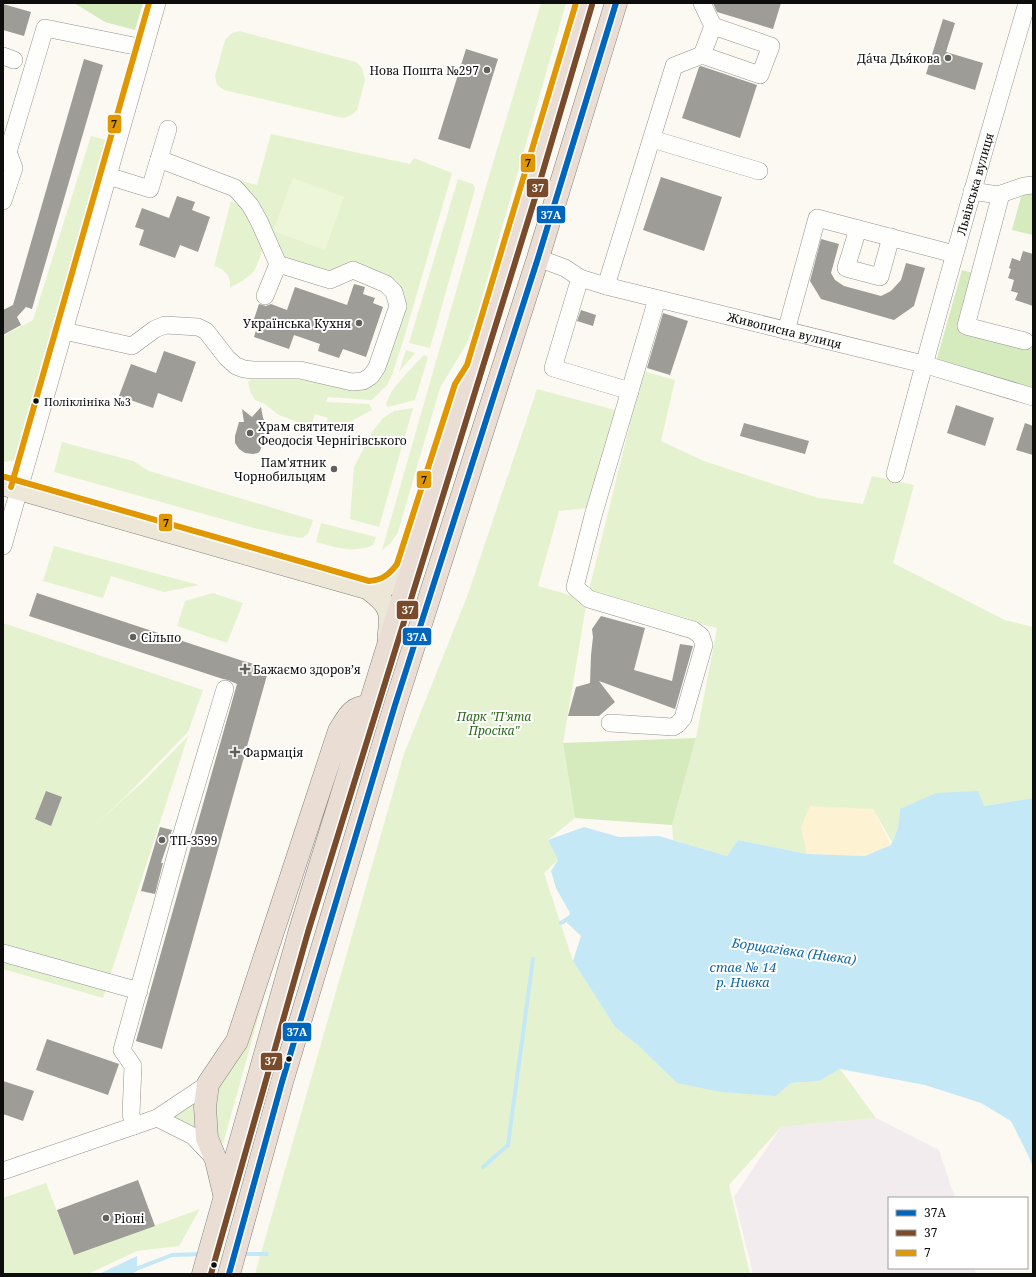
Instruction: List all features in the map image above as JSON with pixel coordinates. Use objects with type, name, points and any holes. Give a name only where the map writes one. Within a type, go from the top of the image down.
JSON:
[{"type":"highway","points":[[204,1273],[300,930],[474,368],[584,3]]},
{"type":"highway","points":[[229,1274],[282,1082],[395,705],[538,258],[616,3]]},
{"type":"highway","points":[[225,1199],[216,1160],[207,1138],[205,1107],[208,1084],[237,1041],[339,731],[351,712],[360,706],[369,706]]},
{"type":"main road","points":[[368,589],[380,588],[389,585],[396,580],[404,568],[463,386],[474,368]]},
{"type":"main road","points":[[11,487],[368,589],[382,599],[388,609],[390,624],[387,646]]},
{"type":"street","points":[[3,546],[11,487],[64,331],[157,3]]},
{"type":"street","points":[[606,286],[674,66],[702,55],[760,75],[771,46],[713,26],[702,3]]},
{"type":"street","name":"Львівська вулиця","points":[[895,474],[923,364],[1027,3]]},
{"type":"street","points":[[702,55],[713,26]]},
{"type":"street","points":[[3,201],[14,168],[5,157],[45,28],[144,48]]},
{"type":"street","points":[[108,176],[150,189],[168,129]]},
{"type":"street","points":[[652,139],[759,171]]},
{"type":"street","points":[[159,159],[235,188],[250,205],[260,221],[278,264],[264,296]]},
{"type":"street","points":[[972,191],[998,195],[1024,186],[1033,185]]},
{"type":"street","points":[[1001,194],[966,326],[1025,341]]},
{"type":"street","points":[[786,330],[817,218],[954,254]]},
{"type":"street","points":[[858,228],[846,268],[880,277],[891,237]]},
{"type":"street","name":"Живописна вулиця","points":[[538,258],[565,268],[580,278],[606,286],[923,364],[1033,397]]},
{"type":"street","points":[[64,331],[132,346],[155,328],[165,325],[198,326],[206,331],[227,358],[236,366],[244,369],[300,370],[352,382],[363,381],[371,376],[377,368],[398,306],[394,292],[386,284],[353,270],[330,280],[278,264]]},
{"type":"street","points":[[580,278],[553,368],[630,391]]},
{"type":"street","points":[[610,723],[673,727],[678,724],[683,718],[704,645],[701,636],[693,630],[589,599],[575,587],[593,516],[657,299]]},
{"type":"street","points":[[134,1126],[131,1114],[133,1066],[122,1050],[180,840],[225,689]]},
{"type":"street","points":[[3,953],[139,991]]},
{"type":"street","points":[[3,1171],[156,1118],[208,1084]]},
{"type":"street","points":[[156,1118],[193,1136],[216,1160]]},
{"type":"shaded area","points":[[876,1118],[939,1150],[955,1197],[888,1197],[888,1269],[975,1269],[976,1274],[753,1274],[734,1197],[781,1127]]},
{"type":"green space","points":[[74,3],[143,3],[135,30],[105,22]]},
{"type":"green space","points":[[541,3],[566,3],[474,326],[467,343],[440,388],[398,532],[390,544],[382,550],[487,183]]},
{"type":"green space","points":[[239,31],[356,62],[362,68],[365,80],[357,110],[352,115],[343,118],[224,90],[217,85],[215,76],[225,40],[232,33]]},
{"type":"green space","points":[[271,134],[410,164],[414,158],[452,173],[392,375],[387,385],[372,400],[328,397],[326,402],[369,404],[372,410],[320,438],[328,418],[315,414],[310,430],[297,425],[295,421],[279,415],[265,404],[255,400],[250,391],[248,382],[253,377],[283,376],[365,386],[400,298],[334,272],[321,271],[283,256],[239,190],[241,181],[257,185]]},
{"type":"green space","points":[[91,136],[113,142],[21,460],[3,462],[3,336],[33,320]]},
{"type":"green space","points":[[293,178],[344,197],[325,250],[273,231]]},
{"type":"green space","points":[[458,179],[473,184],[475,189],[430,348],[409,343]]},
{"type":"green space","points":[[1033,192],[1033,235],[1012,230],[1021,197]]},
{"type":"green space","points":[[231,201],[237,204],[248,214],[260,235],[262,249],[257,264],[251,274],[230,288],[230,280],[227,274],[222,269],[214,266]]},
{"type":"green space","points":[[962,270],[973,273],[959,331],[1033,348],[1033,391],[936,362]]},
{"type":"green space","points":[[406,350],[415,353],[399,372]]},
{"type":"green space","points":[[424,355],[428,357],[415,400],[388,407],[386,405],[388,399],[396,386]]},
{"type":"green space","points":[[643,371],[675,380],[661,441],[704,461],[819,498],[863,504],[872,476],[914,485],[893,563],[1005,620],[1033,627],[1033,798],[984,806],[900,809],[898,828],[892,842],[873,809],[801,827],[807,854],[738,840],[727,856],[673,840],[672,825],[696,738],[717,628],[587,598]]},
{"type":"green space","name":"Парк \"П'ята Просіка\"","points":[[537,389],[619,411],[589,508],[559,511],[538,586],[587,600],[563,743],[575,818],[548,840],[558,860],[544,873],[573,961],[615,1027],[640,1047],[776,1096],[791,1083],[819,1081],[840,1069],[876,1118],[781,1127],[729,1185],[750,1274],[255,1274],[404,754],[468,594]]},
{"type":"green space","points":[[413,408],[379,527],[350,519],[354,467],[372,432],[383,418],[394,411]]},
{"type":"green space","points":[[62,442],[133,461],[149,471],[313,520],[308,534],[302,538],[289,536],[254,528],[54,472]]},
{"type":"green space","points":[[321,523],[376,537],[373,545],[366,548],[344,549],[330,546],[316,542]]},
{"type":"green space","points":[[54,546],[199,585],[164,592],[111,576],[103,598],[43,581]]},
{"type":"green space","points":[[213,593],[243,603],[227,643],[177,626],[185,601]]},
{"type":"green space","points":[[3,623],[203,690],[188,732],[128,794],[96,824],[146,779],[188,736],[103,998],[3,969]]},
{"type":"green space","points":[[696,738],[672,825],[575,818],[563,743]]},
{"type":"green space","points":[[269,979],[223,1144],[217,1136],[213,1099]]},
{"type":"green space","points":[[195,1103],[197,1128],[172,1116]]},
{"type":"green space","points":[[46,1183],[74,1255],[200,1209],[179,1246],[137,1251],[88,1274],[3,1274],[3,1198]]},
{"type":"sand","points":[[810,806],[873,809],[891,845],[865,856],[807,854],[801,827]]},
{"type":"water","name":"став № 14 р. Нивка","points":[[978,791],[984,806],[1033,798],[1033,1168],[1011,1121],[981,1103],[925,1085],[840,1069],[819,1081],[791,1083],[776,1096],[721,1092],[677,1083],[640,1047],[615,1027],[573,961],[581,936],[567,923],[570,913],[556,888],[551,871],[558,860],[548,840],[584,827],[619,837],[659,836],[727,856],[738,840],[807,854],[865,856],[891,845],[898,828],[900,809],[936,793]]},
{"type":"water","points":[[137,1256],[137,1271],[132,1274],[99,1274]]},
{"type":"building","points":[[713,3],[781,3],[773,29],[717,12]]},
{"type":"building","points":[[3,4],[31,12],[24,36],[3,30]]},
{"type":"building","name":"Да́ча Дья́кова","points":[[943,19],[955,23],[946,52],[983,63],[975,90],[926,74]]},
{"type":"building","points":[[466,49],[498,59],[470,149],[438,139]]},
{"type":"building","points":[[84,59],[103,65],[32,309],[26,307],[17,317],[21,325],[3,335],[3,310],[13,305]]},
{"type":"building","points":[[701,66],[757,85],[740,138],[682,118],[699,67]]},
{"type":"building","points":[[661,177],[722,197],[704,251],[643,230]]},
{"type":"building","points":[[177,196],[195,202],[192,210],[210,217],[198,252],[180,245],[175,258],[139,245],[144,230],[135,227],[142,208],[169,218]]},
{"type":"building","points":[[821,239],[839,244],[831,273],[835,280],[844,286],[881,296],[891,291],[901,280],[906,263],[925,268],[914,306],[894,320],[821,299],[810,281]]},
{"type":"building","points":[[1023,251],[1033,254],[1033,306],[1015,300],[1018,293],[1011,291],[1014,280],[1008,278],[1012,258],[1020,261]]},
{"type":"building","points":[[354,284],[365,287],[363,294],[375,298],[373,303],[383,307],[366,357],[343,349],[339,358],[318,351],[320,344],[294,335],[289,349],[254,337],[259,321],[254,319],[259,304],[266,306],[271,304],[287,310],[295,287],[347,305]]},
{"type":"building","points":[[581,310],[596,315],[593,326],[577,321]]},
{"type":"building","points":[[663,313],[688,321],[670,375],[647,368]]},
{"type":"building","points":[[164,351],[196,362],[182,402],[158,393],[153,408],[119,396],[131,364],[156,373]]},
{"type":"building","points":[[956,405],[994,418],[985,446],[947,433]]},
{"type":"building","name":"Храм святителя Феодосія Чернігівського","points":[[261,407],[263,418],[267,425],[264,433],[266,434],[258,453],[245,453],[239,449],[235,443],[235,436],[239,422],[244,422],[242,409],[252,417]]},
{"type":"building","points":[[744,423],[809,441],[805,454],[740,436]]},
{"type":"building","points":[[1025,423],[1033,426],[1033,455],[1016,450]]},
{"type":"building","points":[[37,593],[243,661],[269,668],[162,1049],[136,1041],[237,684],[29,616]]},
{"type":"building","points":[[601,616],[645,628],[634,670],[672,681],[680,644],[693,646],[675,709],[599,681],[615,702],[599,716],[568,716],[576,687],[590,683],[593,637],[592,629]]},
{"type":"building","points":[[46,791],[62,797],[51,826],[35,819]]},
{"type":"building","points":[[160,827],[172,830],[161,863],[163,863],[155,894],[141,891]]},
{"type":"building","points":[[47,1039],[119,1064],[108,1095],[36,1070]]},
{"type":"building","points":[[3,1081],[34,1091],[23,1121],[3,1114]]},
{"type":"building","name":"Ріоні","points":[[138,1180],[155,1226],[74,1255],[57,1210]]},
{"type":"waterway","name":"Борщагівка (Нивка)","points":[[561,923],[572,916]]},
{"type":"waterway","name":"Борщагівка (Нивка)","points":[[483,1167],[508,1145],[533,959]]},
{"type":"waterway","name":"Борщагівка (Нивка)","points":[[123,1274],[172,1255],[202,1254]]},
{"type":"waterway","name":"Борщагівка (Нивка)","points":[[241,1254],[267,1254]]},
{"type":"transit line","name":"7","points":[[11,487],[149,3]]},
{"type":"transit line","name":"7","points":[[5,477],[369,581],[381,578],[388,574],[397,564],[455,384],[467,365],[576,3]]},
{"type":"transit line","name":"37А","points":[[229,1274],[282,1082],[395,705],[538,258],[616,3]]},
{"type":"transit line","name":"37","points":[[211,1274],[308,932],[535,198],[592,5]]},
{"type":"place","name":"Да́ча Дья́кова","points":[[948,58]]},
{"type":"place","name":"Нова Пошта №297","points":[[487,70]]},
{"type":"place","name":"Українська Кухня","points":[[359,323]]},
{"type":"place","name":"Поліклініка №3","points":[[36,401]]},
{"type":"place","name":"Храм святителя Феодосія Чернігівського","points":[[250,433]]},
{"type":"place","name":"Пам'ятник Чорнобильцям","points":[[334,469]]},
{"type":"place","name":"Сільпо","points":[[133,637]]},
{"type":"place","name":"Бажаємо здоровʼя","points":[[245,669]]},
{"type":"place","name":"Фармація","points":[[235,752]]},
{"type":"place","name":"ТП-3599","points":[[162,840]]},
{"type":"place","name":"Ріоні","points":[[106,1218]]}]
